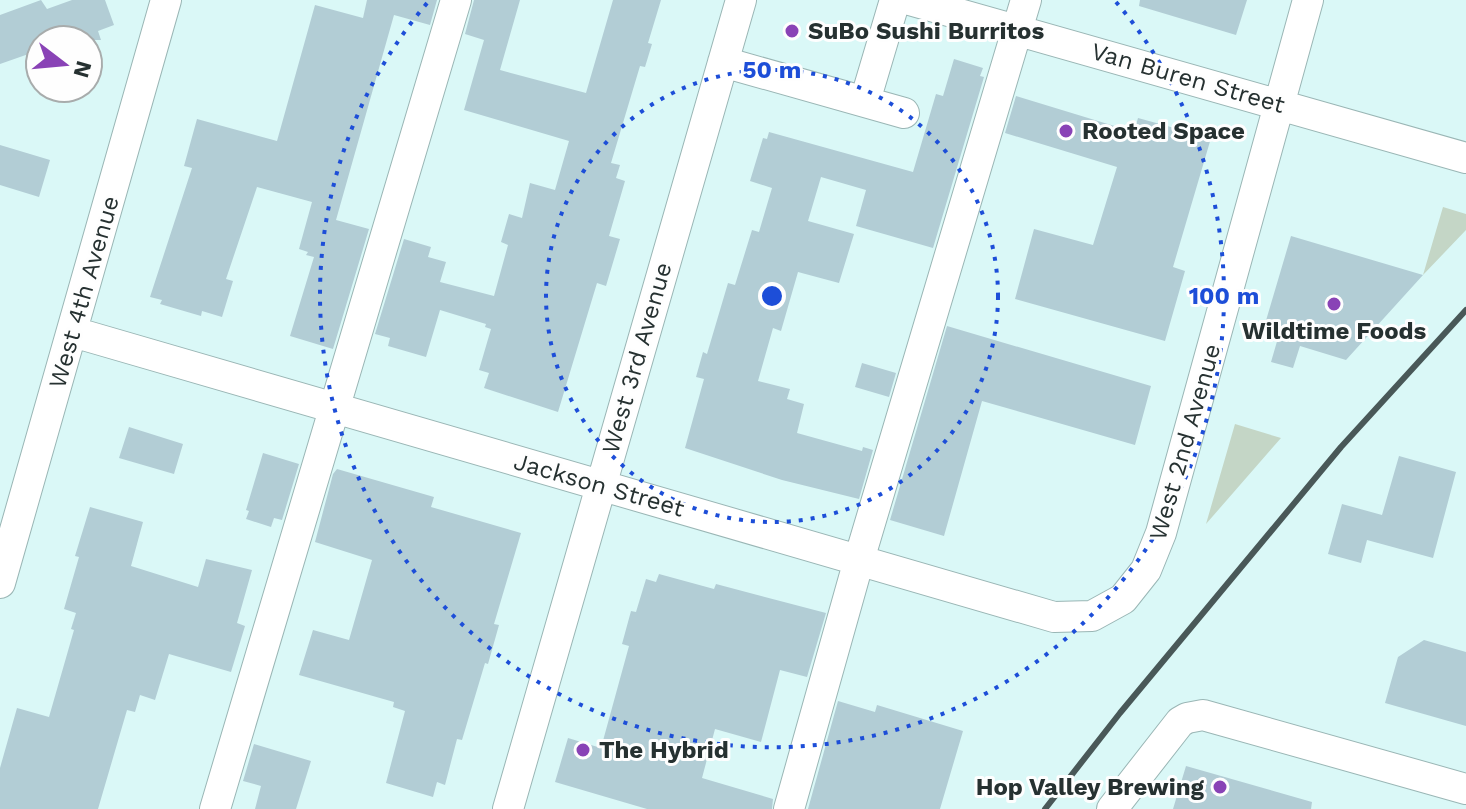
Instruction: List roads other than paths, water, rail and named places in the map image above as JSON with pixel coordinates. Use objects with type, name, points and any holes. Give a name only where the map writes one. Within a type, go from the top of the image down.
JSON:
[{"type":"street","name":"West 4th Avenue","points":[[0,583],[166,0]]},
{"type":"street","points":[[215,809],[456,0]]},
{"type":"street","name":"West 3rd Avenue","points":[[508,809],[741,0]]},
{"type":"street","points":[[865,101],[895,0]]},
{"type":"street","name":"Van Buren Street","points":[[910,0],[1466,158]]},
{"type":"street","points":[[789,809],[859,560],[1026,0]]},
{"type":"street","name":"West 2nd Avenue","points":[[1123,599],[1146,570],[1161,533],[1308,0]]},
{"type":"street","points":[[723,62],[904,113]]},
{"type":"street","name":"Jackson Street","points":[[73,332],[1054,617],[1092,616],[1123,599]]},
{"type":"street","points":[[1112,809],[1180,722],[1195,716],[1211,717],[1466,789]]},
{"type":"railway","points":[[1045,809],[1120,713],[1341,447],[1466,310]]},
{"type":"place","name":"SuBo Sushi Burritos","points":[[792,31]]},
{"type":"place","name":"Rooted Space","points":[[1066,131]]},
{"type":"place","name":"Wildtime Foods","points":[[1334,304]]},
{"type":"place","name":"The Hybrid","points":[[583,750]]},
{"type":"place","name":"Hop Valley Brewing","points":[[1220,787]]}]
